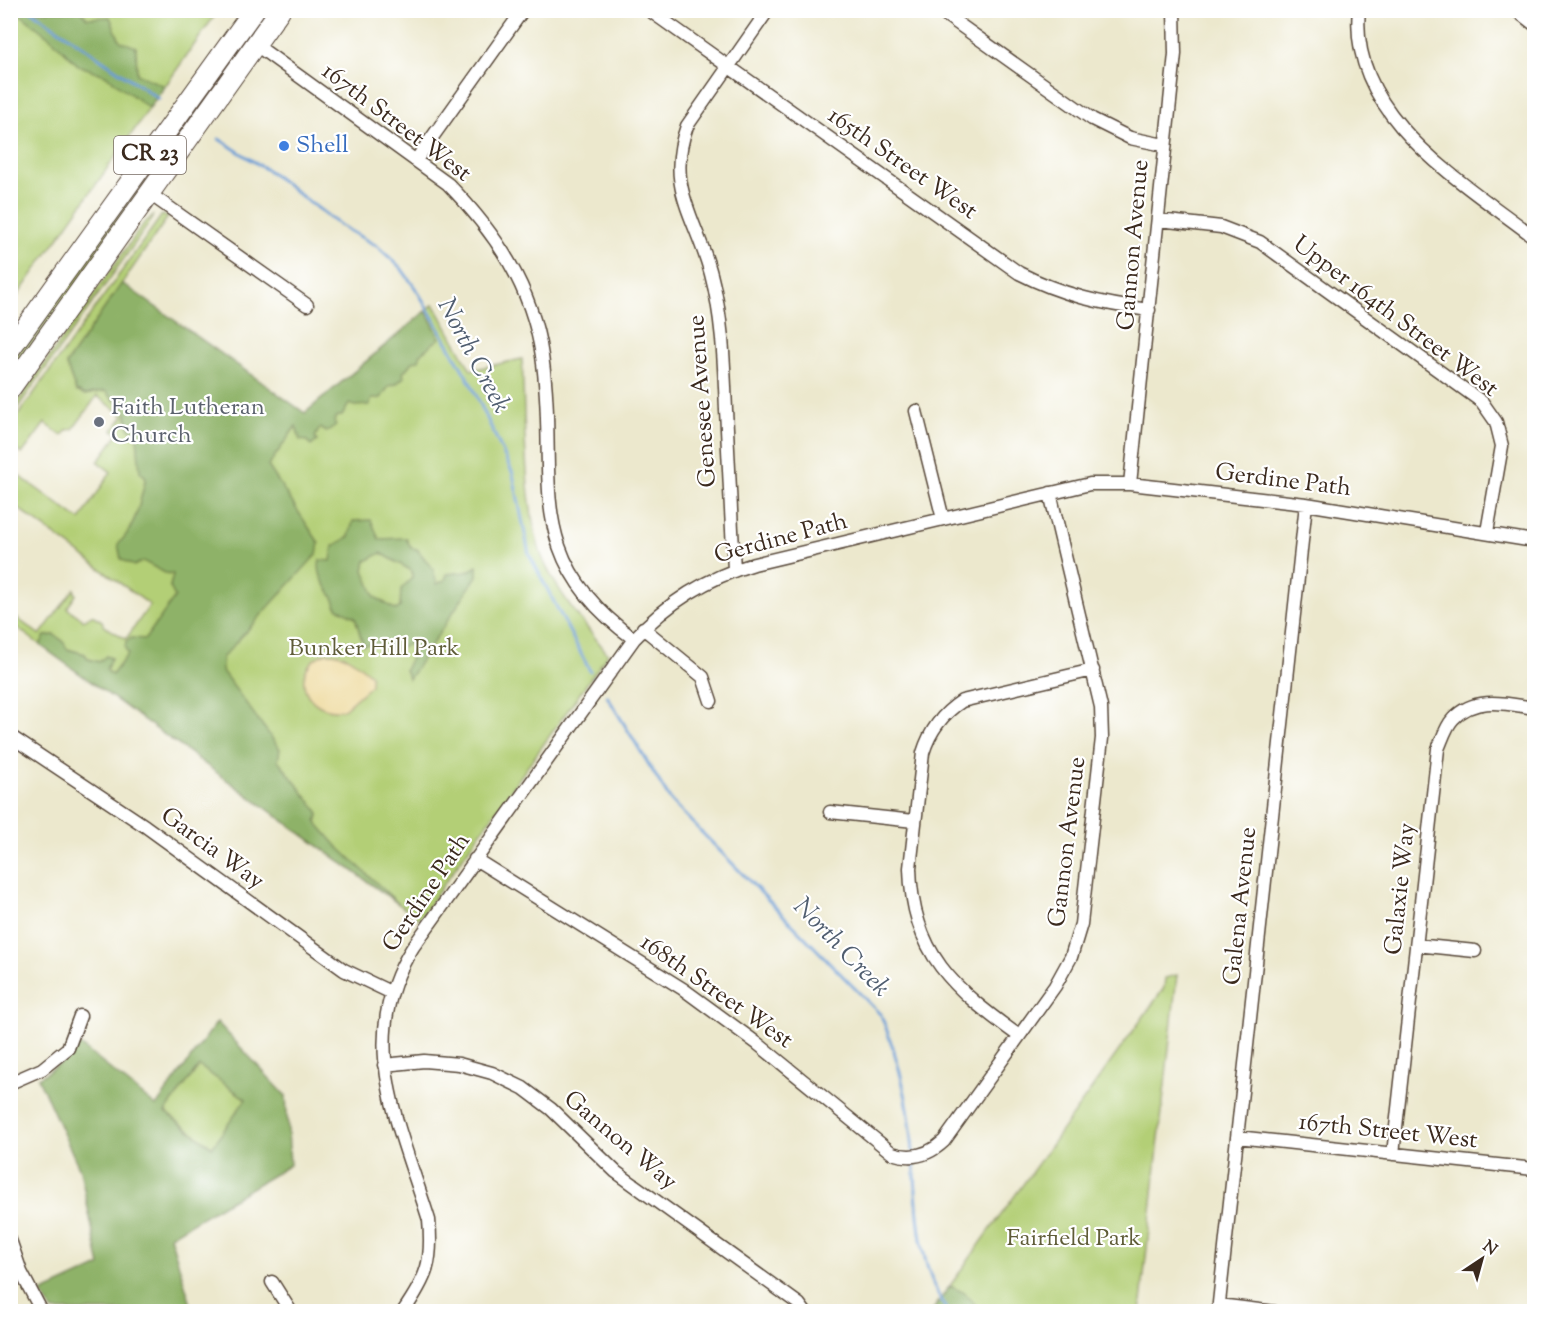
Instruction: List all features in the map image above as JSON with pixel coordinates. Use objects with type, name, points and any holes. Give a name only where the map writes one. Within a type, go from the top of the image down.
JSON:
[{"type":"main road","name":"CR 23","points":[[10,349],[254,10]]},
{"type":"main road","points":[[256,45],[263,10]]},
{"type":"main road","name":"CR 23","points":[[10,389],[280,10]]},
{"type":"street","points":[[416,160],[523,10]]},
{"type":"street","name":"165th Street West","points":[[649,10],[1019,273],[1051,289],[1081,299],[1149,310]]},
{"type":"street","name":"Genesee Avenue","points":[[734,570],[722,329],[711,273],[681,193],[678,166],[680,146],[687,126],[768,10]]},
{"type":"street","points":[[939,10],[1092,119],[1130,138],[1164,145]]},
{"type":"street","name":"Gannon Avenue","points":[[1130,484],[1175,54],[1174,10]]},
{"type":"street","points":[[1359,10],[1358,22],[1365,60],[1374,86],[1393,118],[1425,153],[1534,237]]},
{"type":"street","points":[[1516,10],[1534,24]]},
{"type":"street","name":"167th Street West","points":[[256,45],[448,184],[476,212],[502,247],[521,281],[534,318],[543,356],[550,507],[558,546],[571,574],[587,598],[607,619],[634,639]]},
{"type":"street","points":[[150,194],[307,305]]},
{"type":"street","name":"Upper 164th Street West","points":[[1159,220],[1221,227],[1260,242],[1482,402],[1496,422],[1502,446],[1487,531]]},
{"type":"street","points":[[916,411],[943,519]]},
{"type":"street","name":"Gerdine Path","points":[[403,1311],[427,1273],[431,1240],[429,1220],[384,1065],[384,1024],[390,992],[413,947],[634,639],[683,595],[734,570],[1090,484],[1130,484],[1306,504],[1534,540]]},
{"type":"street","name":"Gannon Avenue","points":[[927,1154],[944,1142],[1065,970],[1081,924],[1102,738],[1101,707],[1050,493]]},
{"type":"street","name":"Galena Avenue","points":[[1219,1308],[1306,504]]},
{"type":"street","points":[[644,628],[703,677],[711,701]]},
{"type":"street","points":[[1019,1036],[965,996],[941,969],[929,951],[919,928],[910,886],[914,821],[923,753],[927,737],[947,711],[962,701],[1093,670]]},
{"type":"street","name":"Galaxie Way","points":[[1393,1154],[1438,748],[1452,719],[1470,706],[1494,702],[1534,708]]},
{"type":"street","name":"Garcia Way","points":[[10,736],[145,826],[344,970],[390,992]]},
{"type":"street","points":[[830,812],[914,821]]},
{"type":"street","name":"168th Street West","points":[[475,859],[683,988],[759,1044],[884,1147],[901,1156],[927,1154]]},
{"type":"street","points":[[1416,945],[1474,951]]},
{"type":"street","points":[[10,1083],[42,1069],[68,1048],[80,1016]]},
{"type":"street","name":"Gannon Way","points":[[384,1065],[424,1061],[459,1064],[492,1072],[523,1088],[551,1109],[616,1172],[799,1304],[805,1311]]},
{"type":"street","name":"167th Street West","points":[[1237,1137],[1534,1169]]},
{"type":"street","points":[[11,1242],[21,1272],[42,1311]]},
{"type":"street","points":[[272,1282],[291,1311]]},
{"type":"street","points":[[1219,1308],[1275,1311]]},
{"type":"green space","points":[[11,11],[218,11],[11,305]]},
{"type":"green space","points":[[16,11],[81,11],[87,18],[110,17],[120,41],[136,47],[137,74],[165,86],[149,108],[105,75],[78,65],[53,40]]},
{"type":"green space","points":[[238,45],[244,49],[11,376],[11,362]]},
{"type":"green space","name":"Bunker Hill Park","points":[[162,215],[168,217],[66,364],[76,391],[85,395],[105,391],[126,412],[129,427],[137,437],[146,477],[138,511],[125,539],[146,561],[174,574],[170,586],[175,596],[305,413],[434,304],[471,370],[522,359],[526,464],[538,544],[545,564],[558,588],[608,654],[419,919],[107,693],[129,653],[112,675],[106,670],[111,658],[106,656],[99,662],[88,659],[85,654],[67,649],[63,641],[54,635],[45,636],[40,645],[11,623],[11,614],[40,635],[74,589],[76,595],[67,608],[84,620],[92,615],[102,621],[104,626],[126,639],[150,605],[11,503],[11,470],[80,520],[111,472],[98,462],[118,434],[113,430],[124,416],[97,396],[73,429],[67,430],[62,436],[45,423],[22,454],[11,446],[11,425]]},
{"type":"green space","points":[[153,216],[11,417],[11,411],[144,223]]},
{"type":"green space","points":[[122,283],[305,413],[426,311],[440,338],[421,353],[419,360],[412,362],[403,373],[404,377],[396,384],[389,386],[381,398],[372,399],[369,405],[349,404],[342,416],[337,416],[334,421],[336,425],[326,432],[320,428],[315,437],[317,441],[311,446],[307,441],[300,440],[296,426],[268,466],[319,543],[317,554],[222,658],[222,671],[280,749],[278,760],[319,813],[316,822],[337,846],[399,904],[40,645],[45,636],[54,635],[63,641],[67,649],[85,654],[88,659],[99,662],[106,656],[111,658],[106,670],[112,675],[128,654],[125,648],[126,642],[132,638],[145,639],[175,597],[170,587],[173,574],[165,573],[143,561],[134,566],[121,559],[118,544],[133,522],[146,477],[140,472],[137,437],[129,427],[126,412],[105,391],[85,395],[76,391],[66,364]]},
{"type":"green space","points":[[371,520],[379,539],[406,538],[411,548],[417,549],[433,569],[437,584],[445,580],[447,574],[467,572],[477,566],[477,576],[409,679],[405,670],[413,653],[411,643],[387,653],[379,643],[363,645],[355,617],[337,608],[322,579],[320,560],[331,561],[333,546],[349,537],[353,521]],"holes":[[[381,553],[412,571],[412,578],[401,589],[400,607],[396,610],[375,597],[364,570],[366,561]]]},
{"type":"green space","name":"Fairfield Park","points":[[1177,975],[1140,1311],[957,1311],[942,1297],[1164,988],[1165,978]]},
{"type":"green space","points":[[217,1022],[286,1096],[290,1165],[170,1236],[193,1311],[53,1311],[41,1293],[100,1266],[80,1170],[38,1078],[67,1059],[80,1045],[156,1106]],"holes":[[[199,1066],[246,1099],[212,1147],[165,1112]]]},
{"type":"green space","points":[[199,1066],[246,1099],[213,1147],[165,1112]]},
{"type":"green space","points":[[950,1286],[965,1293],[981,1311],[932,1311]]},
{"type":"sand","points":[[326,653],[346,656],[371,675],[371,685],[343,710],[318,705],[305,688],[304,678],[307,668],[314,660]]},
{"type":"waterway","name":"North Creek","points":[[30,10],[159,99]]},
{"type":"waterway","name":"North Creek","points":[[219,139],[270,172],[341,226],[377,246],[401,268],[418,292],[471,384],[513,474],[529,554],[590,671]]},
{"type":"waterway","name":"North Creek","points":[[607,696],[671,801],[881,1015],[903,1082],[913,1152]]},
{"type":"waterway","name":"North Creek","points":[[914,1158],[918,1218],[925,1258],[930,1277],[948,1312]]},
{"type":"place","name":"Shell","points":[[284,146]]},
{"type":"place","name":"Faith Lutheran Church","points":[[99,422]]}]
